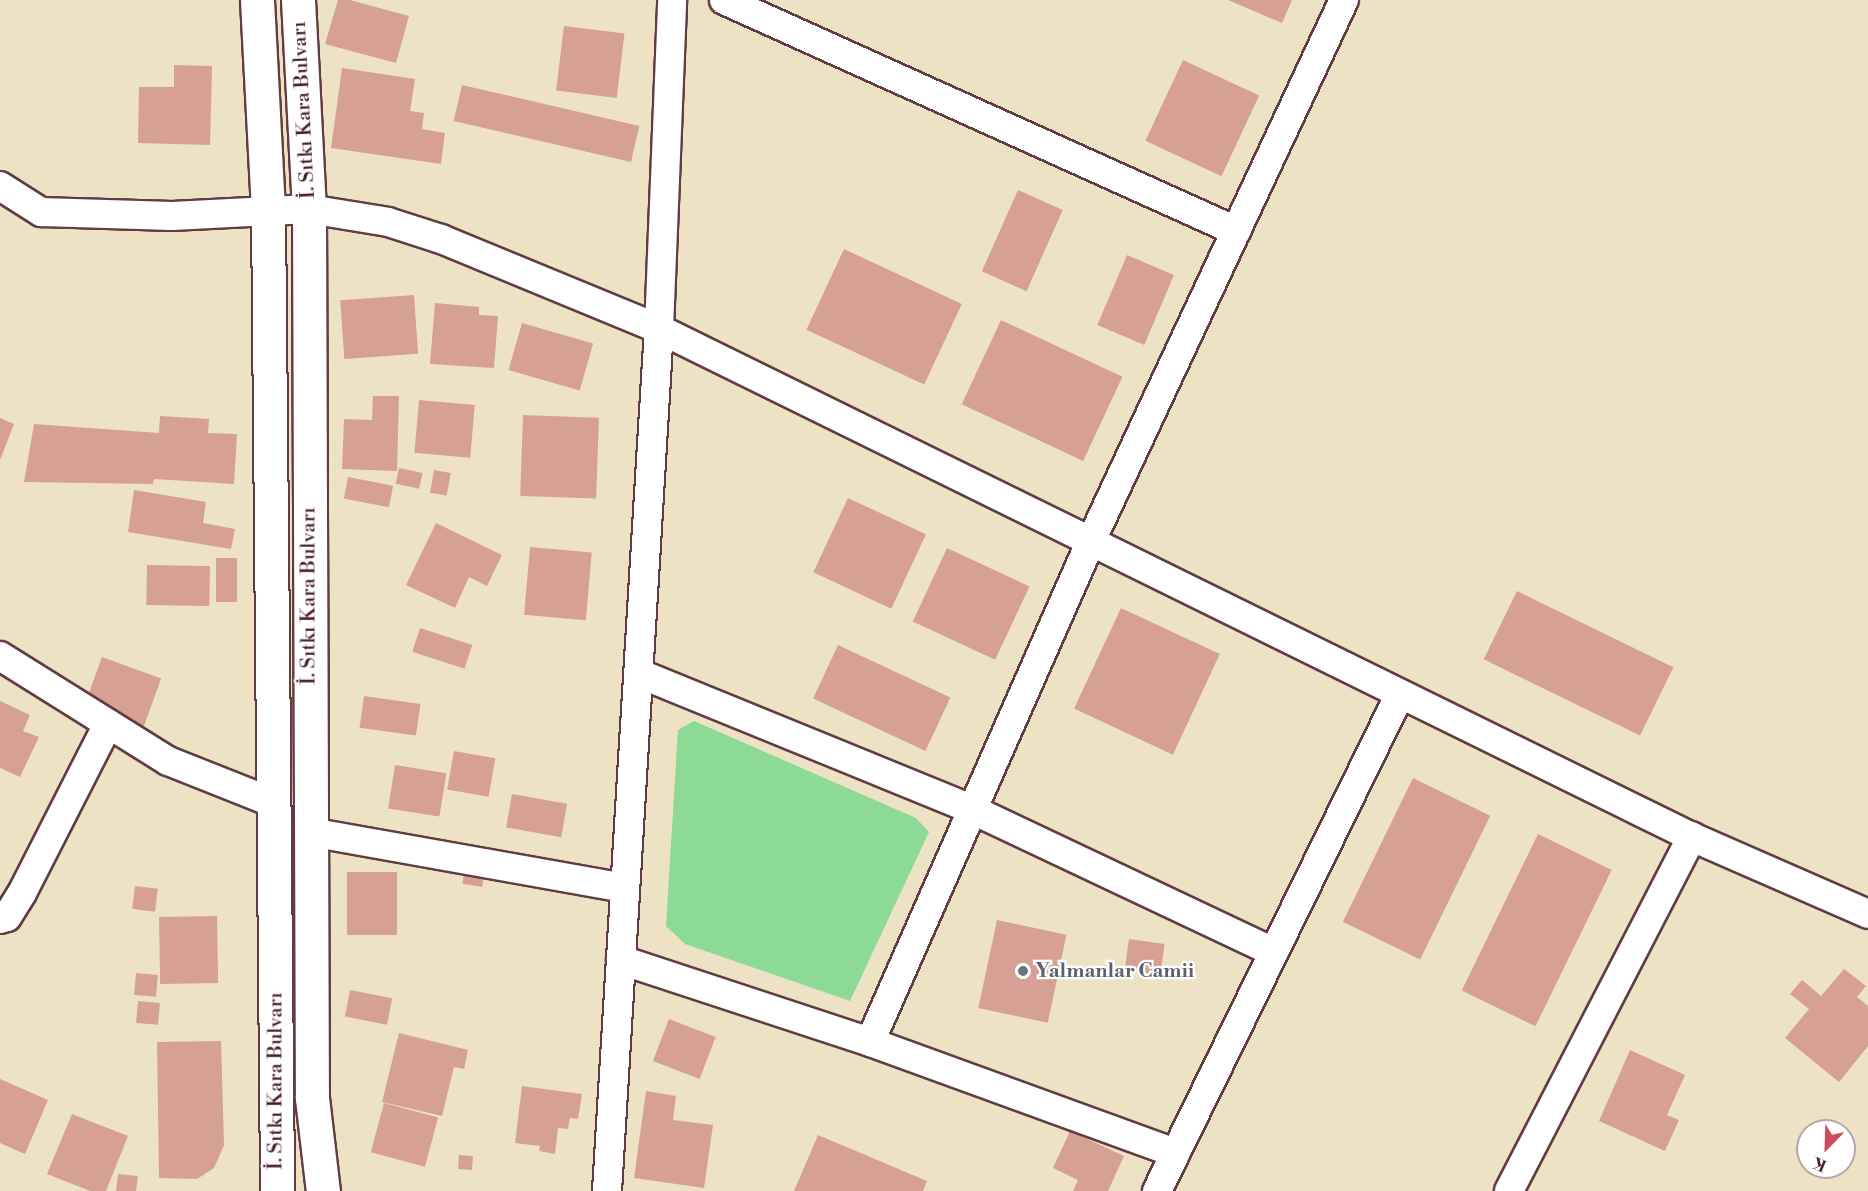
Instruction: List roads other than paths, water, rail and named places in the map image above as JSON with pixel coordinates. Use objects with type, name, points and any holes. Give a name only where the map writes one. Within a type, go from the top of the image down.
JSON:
[{"type":"main road","name":"İ. Sıtkı Kara Bulvarı","points":[[257,0],[268,210],[277,1191]]},
{"type":"main road","name":"İ. Sıtkı Kara Bulvarı","points":[[298,0],[309,209],[312,1098],[323,1191]]},
{"type":"street","points":[[607,1191],[659,328],[672,0]]},
{"type":"street","points":[[724,0],[1236,231]]},
{"type":"street","points":[[870,1042],[1091,541],[1344,0]]},
{"type":"street","points":[[0,186],[41,212],[172,216],[309,209],[388,222],[441,239],[659,328],[1692,837],[1868,914]]},
{"type":"street","points":[[0,656],[168,761],[274,803]]},
{"type":"street","points":[[638,674],[973,810],[1274,952]]},
{"type":"street","points":[[1157,1191],[1400,694]]},
{"type":"street","points":[[0,918],[8,917],[22,893],[108,724]]},
{"type":"street","points":[[310,831],[624,888]]},
{"type":"street","points":[[1509,1191],[1692,837]]},
{"type":"street","points":[[621,960],[870,1042],[1175,1153]]},
{"type":"place","name":"Yalmanlar Camii","points":[[1023,971]]}]
